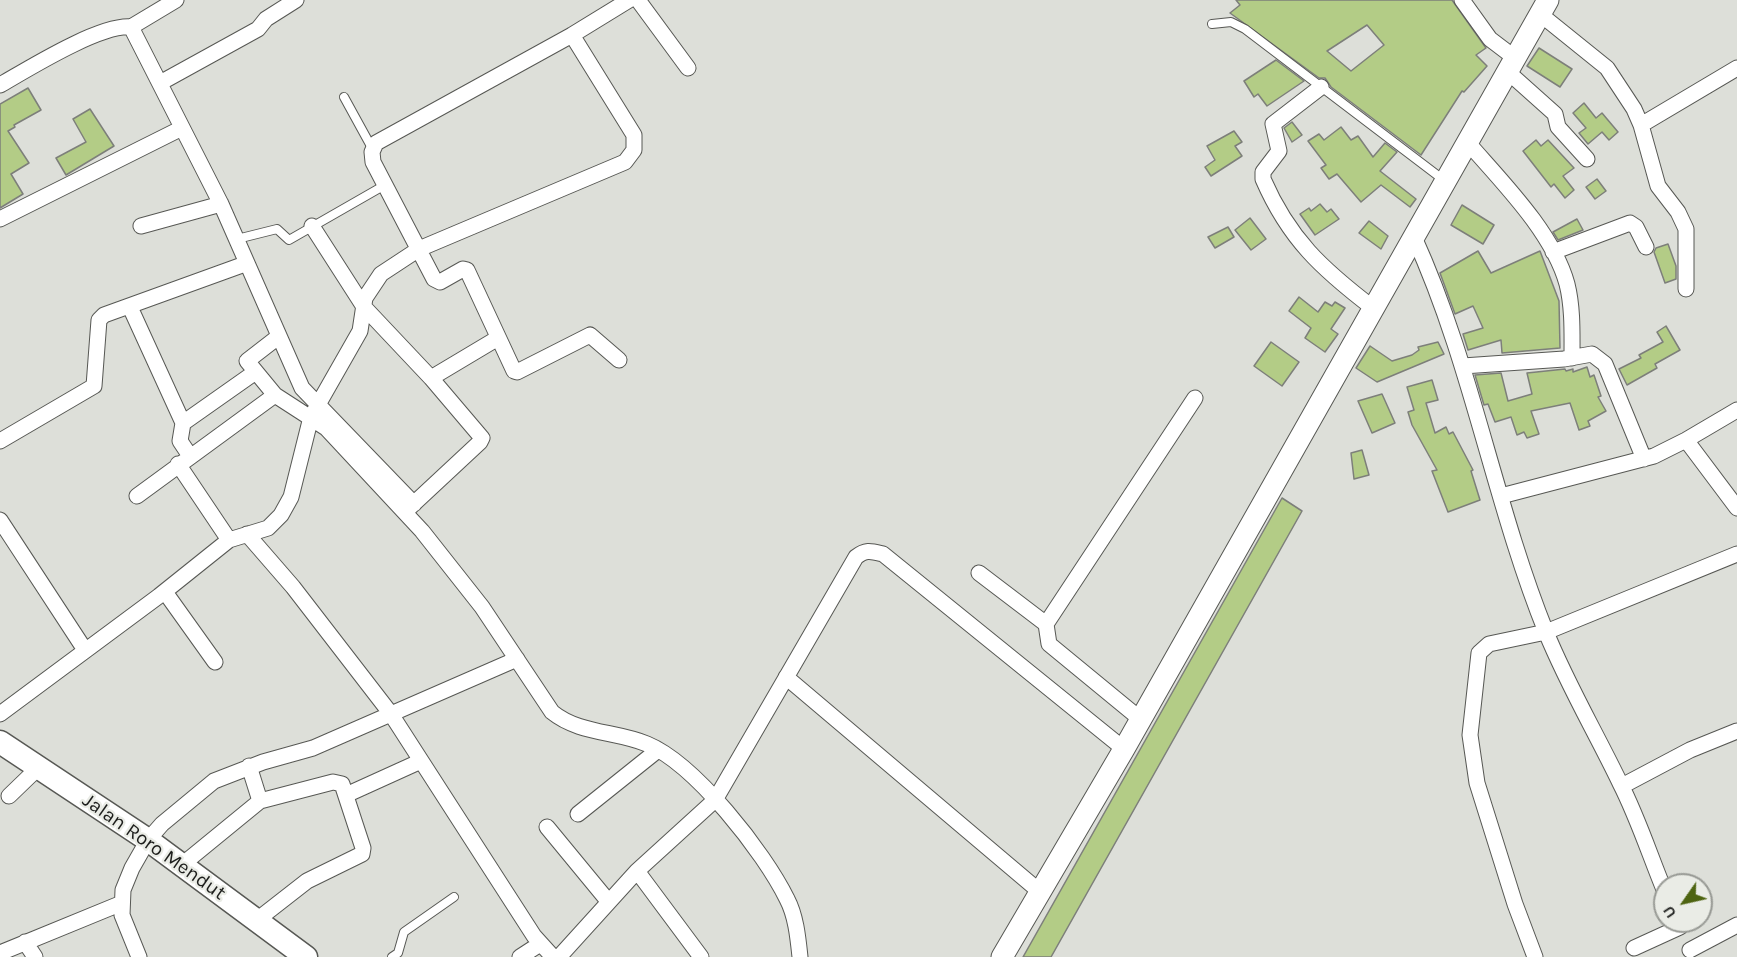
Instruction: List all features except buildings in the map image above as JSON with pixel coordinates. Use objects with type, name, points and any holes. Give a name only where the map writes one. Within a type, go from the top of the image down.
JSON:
[{"type":"main road","points":[[1002,957],[1124,748],[1372,308],[1469,144],[1544,7]]},
{"type":"main road","name":"Jalan Roro Mendut","points":[[0,742],[38,768],[139,854],[183,864],[306,957]]},
{"type":"street","points":[[0,85],[45,59],[108,30],[131,27],[176,0]]},
{"type":"street","points":[[160,83],[258,29],[266,19],[296,0]]},
{"type":"street","points":[[619,360],[590,335],[517,372],[512,368],[467,270],[437,281],[373,162],[372,148],[376,143],[431,111],[572,35],[629,0]]},
{"type":"street","points":[[638,0],[688,68]]},
{"type":"street","points":[[1462,0],[1511,65],[1555,114],[1558,127],[1587,159]]},
{"type":"street","points":[[1544,7],[1607,68],[1626,94],[1641,125],[1658,186],[1678,212],[1686,229],[1686,289]]},
{"type":"street","points":[[131,27],[220,204],[313,413],[410,508],[518,659],[544,703],[559,718],[584,728],[641,741],[687,770],[715,800],[765,863],[787,899],[800,957]]},
{"type":"street","points":[[0,714],[165,592],[229,540],[268,528],[286,507],[313,413],[360,331],[367,293],[381,274],[419,249],[625,162],[634,150],[634,135],[572,35]]},
{"type":"street","points":[[1641,125],[1737,68]]},
{"type":"street","points":[[1321,87],[1273,124],[1279,151],[1263,172],[1263,179],[1298,241],[1326,272],[1372,308]]},
{"type":"street","points":[[0,219],[182,128]]},
{"type":"street","points":[[1469,144],[1513,194],[1553,252],[1567,286],[1573,325],[1572,358]]},
{"type":"street","points":[[141,226],[220,204]]},
{"type":"street","points":[[1553,252],[1630,223],[1635,227],[1646,247]]},
{"type":"street","points":[[312,226],[364,307],[431,378],[481,436],[482,440],[410,508]]},
{"type":"street","points":[[1414,237],[1430,271],[1463,366],[1501,496],[1546,632],[1622,786],[1657,873]]},
{"type":"street","points":[[0,441],[94,386],[99,320],[104,315],[245,264]]},
{"type":"street","points":[[130,307],[183,423],[180,441],[184,460],[229,540]]},
{"type":"street","points":[[278,337],[247,361],[254,373],[275,395],[313,413]]},
{"type":"street","points":[[431,378],[498,338]]},
{"type":"street","points":[[1463,366],[1572,358],[1592,354],[1605,364],[1644,459]]},
{"type":"street","points":[[183,423],[254,373]]},
{"type":"street","points":[[137,496],[275,395]]},
{"type":"street","points":[[1139,718],[1049,644],[1046,624],[1195,398]]},
{"type":"street","points":[[1501,496],[1644,459],[1686,440],[1737,410]]},
{"type":"street","points":[[1686,440],[1737,508]]},
{"type":"street","points":[[0,520],[86,650]]},
{"type":"street","points":[[247,534],[293,587],[391,714],[540,944],[553,957]]},
{"type":"street","points":[[559,957],[637,871],[715,800],[856,557],[869,550],[883,554],[1124,748]]},
{"type":"street","points":[[1535,957],[1515,904],[1477,783],[1470,735],[1479,653],[1489,644],[1499,640],[1546,632],[1610,603],[1737,554]]},
{"type":"street","points":[[979,573],[1046,624]]},
{"type":"street","points":[[165,592],[215,663]]},
{"type":"street","points":[[140,957],[126,929],[122,903],[123,890],[139,854],[162,824],[214,781],[249,766],[313,748],[518,659]]},
{"type":"street","points":[[786,677],[1039,891]]},
{"type":"street","points":[[1622,786],[1690,750],[1737,731]]},
{"type":"street","points":[[578,814],[658,750]]},
{"type":"street","points":[[346,795],[421,761]]},
{"type":"street","points":[[249,766],[260,801]]},
{"type":"street","points":[[9,796],[38,768]]},
{"type":"street","points":[[183,864],[260,801],[333,782],[342,784],[363,848],[362,854],[307,881],[257,920]]},
{"type":"street","points":[[547,827],[608,901]]},
{"type":"street","points":[[637,871],[701,957]]},
{"type":"street","points":[[0,953],[122,903]]},
{"type":"street","points":[[1683,933],[1691,953],[1737,925]]},
{"type":"street","points":[[1634,948],[1662,933]]},
{"type":"street","points":[[25,942],[35,957]]},
{"type":"street","points":[[520,957],[540,944]]},
{"type":"lane","points":[[1212,24],[1231,22],[1245,29],[1446,182]]},
{"type":"lane","points":[[344,97],[372,148]]},
{"type":"lane","points":[[235,240],[278,229],[289,240],[385,185]]},
{"type":"lane","points":[[392,957],[398,953],[404,932],[454,897]]}]
